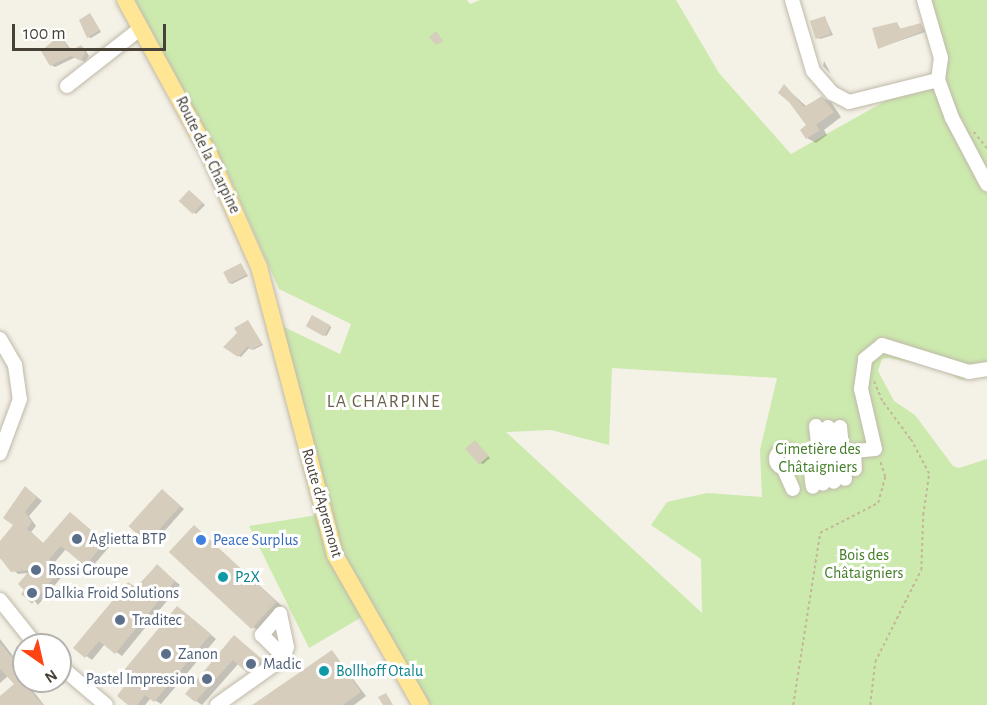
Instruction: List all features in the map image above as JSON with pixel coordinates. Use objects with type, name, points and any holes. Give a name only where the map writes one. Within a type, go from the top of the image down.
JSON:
[{"type":"main road","name":"Route de la Charpine","points":[[125,0],[210,156],[243,227],[274,318]]},
{"type":"main road","name":"Route d'Apremont","points":[[274,318],[334,555],[421,705]]},
{"type":"street","points":[[792,0],[813,71],[832,93],[849,102],[938,80]]},
{"type":"street","points":[[924,0],[941,58],[938,80],[952,118],[987,184]]},
{"type":"street","points":[[67,86],[141,28]]},
{"type":"street","points":[[0,339],[15,365],[20,388],[18,412],[0,453]]},
{"type":"street","points":[[842,453],[829,483],[842,453],[861,389],[865,359],[882,345],[969,372],[987,369]]},
{"type":"street","points":[[842,453],[828,427],[842,453],[855,469]]},
{"type":"street","points":[[793,489],[783,467],[792,464],[794,457],[842,453]]},
{"type":"street","points":[[0,600],[26,633]]},
{"type":"street","points":[[217,705],[283,656]]},
{"type":"street","points":[[72,676],[106,705]]},
{"type":"path","points":[[870,705],[875,662],[921,570],[923,515],[929,474],[910,439],[882,401],[873,380]]},
{"type":"path","points":[[793,705],[820,533],[878,503],[885,477],[842,453]]},
{"type":"green space","points":[[135,0],[467,0],[470,4],[480,0],[676,0],[719,73],[791,154],[946,67],[929,0],[987,0],[987,377],[960,380],[942,369],[889,358],[882,359],[878,371],[894,401],[915,415],[953,466],[959,468],[987,459],[987,705],[429,705],[342,558],[280,325],[340,354],[351,324],[279,289],[229,176]],"holes":[[[612,368],[777,378],[760,450],[762,497],[707,493],[667,502],[651,525],[701,559],[702,613],[506,432],[551,430],[609,445]]]},
{"type":"green space","points":[[317,515],[334,568],[362,617],[309,648],[249,526]]},
{"type":"building","points":[[90,13],[100,30],[87,38],[79,20]]},
{"type":"building","points":[[825,16],[831,34],[816,39],[810,21]]},
{"type":"building","points":[[897,22],[899,29],[921,23],[923,31],[878,49],[872,28]]},
{"type":"building","points":[[436,31],[443,41],[436,45],[429,37]]},
{"type":"building","points":[[60,35],[70,51],[81,45],[85,53],[81,61],[71,56],[50,66],[41,51]]},
{"type":"building","points":[[784,84],[804,107],[822,96],[834,112],[816,125],[820,130],[806,139],[800,130],[806,125],[789,102],[778,93]]},
{"type":"building","points":[[189,190],[203,203],[193,214],[179,201]]},
{"type":"building","points":[[241,263],[247,275],[229,284],[223,272]]},
{"type":"building","points":[[312,315],[330,325],[324,337],[306,326]]},
{"type":"building","points":[[248,320],[262,344],[250,350],[248,346],[238,357],[223,347],[237,333],[234,328]]},
{"type":"building","points":[[475,440],[489,456],[479,464],[465,449]]},
{"type":"building","points":[[25,486],[37,497],[25,512],[32,522],[27,529],[43,543],[70,512],[105,542],[85,566],[61,546],[49,559],[61,569],[32,604],[21,594],[24,590],[18,584],[30,570],[11,572],[0,558],[0,541],[13,525],[3,518]]},
{"type":"building","points":[[162,489],[181,506],[147,543],[129,526]]},
{"type":"building","name":"P2X","points":[[194,525],[277,602],[251,629],[169,552]]},
{"type":"building","name":"Traditec","points":[[157,564],[175,581],[115,654],[99,641],[85,658],[73,648],[128,582],[137,588]]},
{"type":"building","name":"Zanon","points":[[177,606],[211,634],[154,702],[145,695],[137,705],[128,705],[117,696],[128,681],[120,675]]},
{"type":"building","points":[[234,635],[263,660],[247,673],[233,660],[195,702],[185,694]]},
{"type":"building","points":[[0,643],[12,657],[12,682],[0,669]]},
{"type":"building","name":"Bollhoff Otalu","points":[[332,650],[361,692],[343,705],[252,705]]},
{"type":"building","points":[[12,686],[12,693],[32,693],[43,705],[0,705],[0,696]]},
{"type":"building","points":[[386,693],[393,705],[383,705],[378,697]]},
{"type":"place","name":"Aglietta BTP","points":[[77,539]]},
{"type":"place","name":"Peace Surplus","points":[[201,540]]},
{"type":"place","name":"Rossi Groupe","points":[[36,570]]},
{"type":"place","name":"P2X","points":[[223,577]]},
{"type":"place","name":"Dalkia Froid Solutions","points":[[32,593]]},
{"type":"place","name":"Traditec","points":[[120,620]]},
{"type":"place","name":"Zanon","points":[[166,654]]},
{"type":"place","name":"Madic","points":[[251,664]]},
{"type":"place","name":"Bollhoff Otalu","points":[[324,671]]},
{"type":"place","name":"Pastel Impression","points":[[207,679]]},
{"type":"district","name":"LA CHARPINE","points":[[384,402]]},
{"type":"park label","name":"Cimetière des Châtaigniers","points":[[818,458]]},
{"type":"park label","name":"Bois des Châtaigniers","points":[[864,564]]}]
